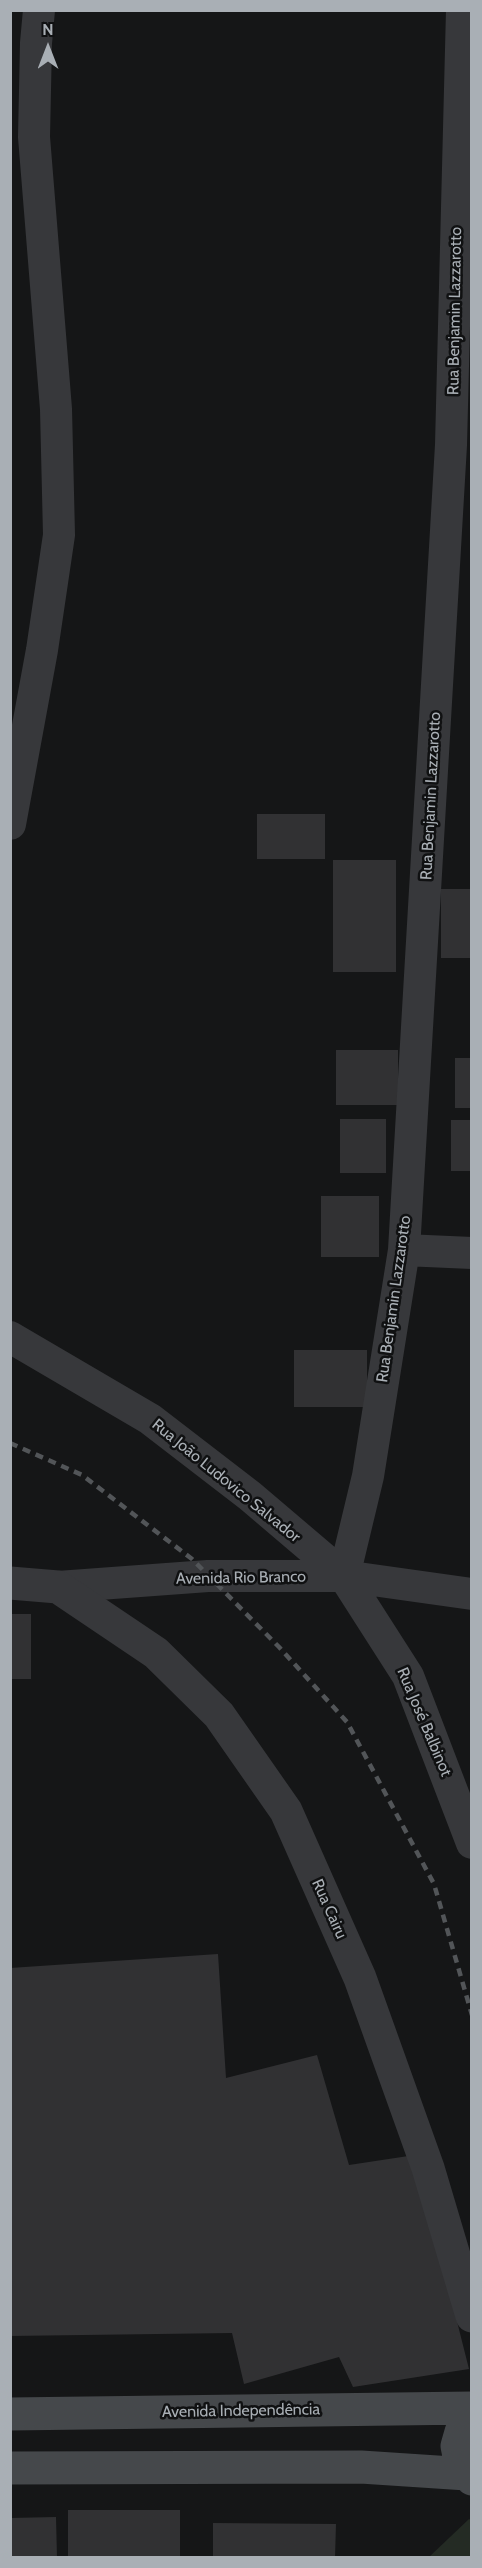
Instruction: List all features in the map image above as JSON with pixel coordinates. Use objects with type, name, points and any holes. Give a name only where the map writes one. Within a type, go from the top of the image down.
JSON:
[{"type":"main road","name":"Avenida Independência","points":[[10,2414],[471,2408]]},
{"type":"main road","points":[[469,2476],[460,2461],[458,2446],[461,2432],[471,2415]]},
{"type":"main road","points":[[10,2468],[361,2467],[469,2476]]},
{"type":"street","points":[[10,824],[42,650],[59,535],[56,409],[34,137],[39,10]]},
{"type":"street","name":"Rua Benjamin Lazzarotto","points":[[345,1576],[368,1476],[404,1250],[451,445],[462,10]]},
{"type":"street","points":[[404,1250],[471,1253]]},
{"type":"street","name":"Rua João Ludovico Salvador","points":[[10,1337],[150,1419],[250,1496],[345,1576]]},
{"type":"street","name":"Avenida Rio Branco","points":[[10,1583],[58,1587],[208,1576],[345,1576],[471,1594]]},
{"type":"street","name":"Rua José Balbinot","points":[[345,1576],[408,1676],[471,1843]]},
{"type":"street","name":"Rua Cairu","points":[[58,1587],[156,1653],[172,1668],[219,1715],[286,1811],[360,1978],[428,2168],[471,2316]]},
{"type":"shaded area","points":[[469,2519],[471,2520],[471,2557],[429,2557]]},
{"type":"building","points":[[257,814],[325,814],[325,859],[257,859]]},
{"type":"building","points":[[333,860],[396,860],[396,972],[333,972]]},
{"type":"building","points":[[441,889],[472,889],[472,958],[441,958]]},
{"type":"building","points":[[336,1050],[398,1050],[398,1105],[336,1105]]},
{"type":"building","points":[[455,1058],[472,1058],[472,1108],[455,1108]]},
{"type":"building","points":[[340,1119],[386,1119],[386,1173],[340,1173]]},
{"type":"building","points":[[451,1120],[472,1120],[472,1171],[451,1171]]},
{"type":"building","points":[[321,1196],[379,1196],[379,1257],[321,1257]]},
{"type":"building","points":[[294,1350],[367,1350],[367,1407],[294,1407]]},
{"type":"building","points":[[10,1614],[31,1614],[31,1679],[10,1679]]},
{"type":"building","points":[[218,1954],[226,2078],[317,2055],[349,2165],[415,2155],[469,2369],[353,2387],[339,2357],[244,2384],[232,2333],[10,2336],[10,1968]]},
{"type":"building","points":[[68,2510],[180,2510],[180,2558],[68,2558]]},
{"type":"building","points":[[56,2517],[57,2558],[10,2558],[10,2518]]},
{"type":"building","points":[[213,2523],[336,2524],[335,2558],[213,2558]]},
{"type":"railway","points":[[10,1443],[82,1475],[192,1559],[279,1647],[347,1722],[434,1884],[472,2015]]}]
